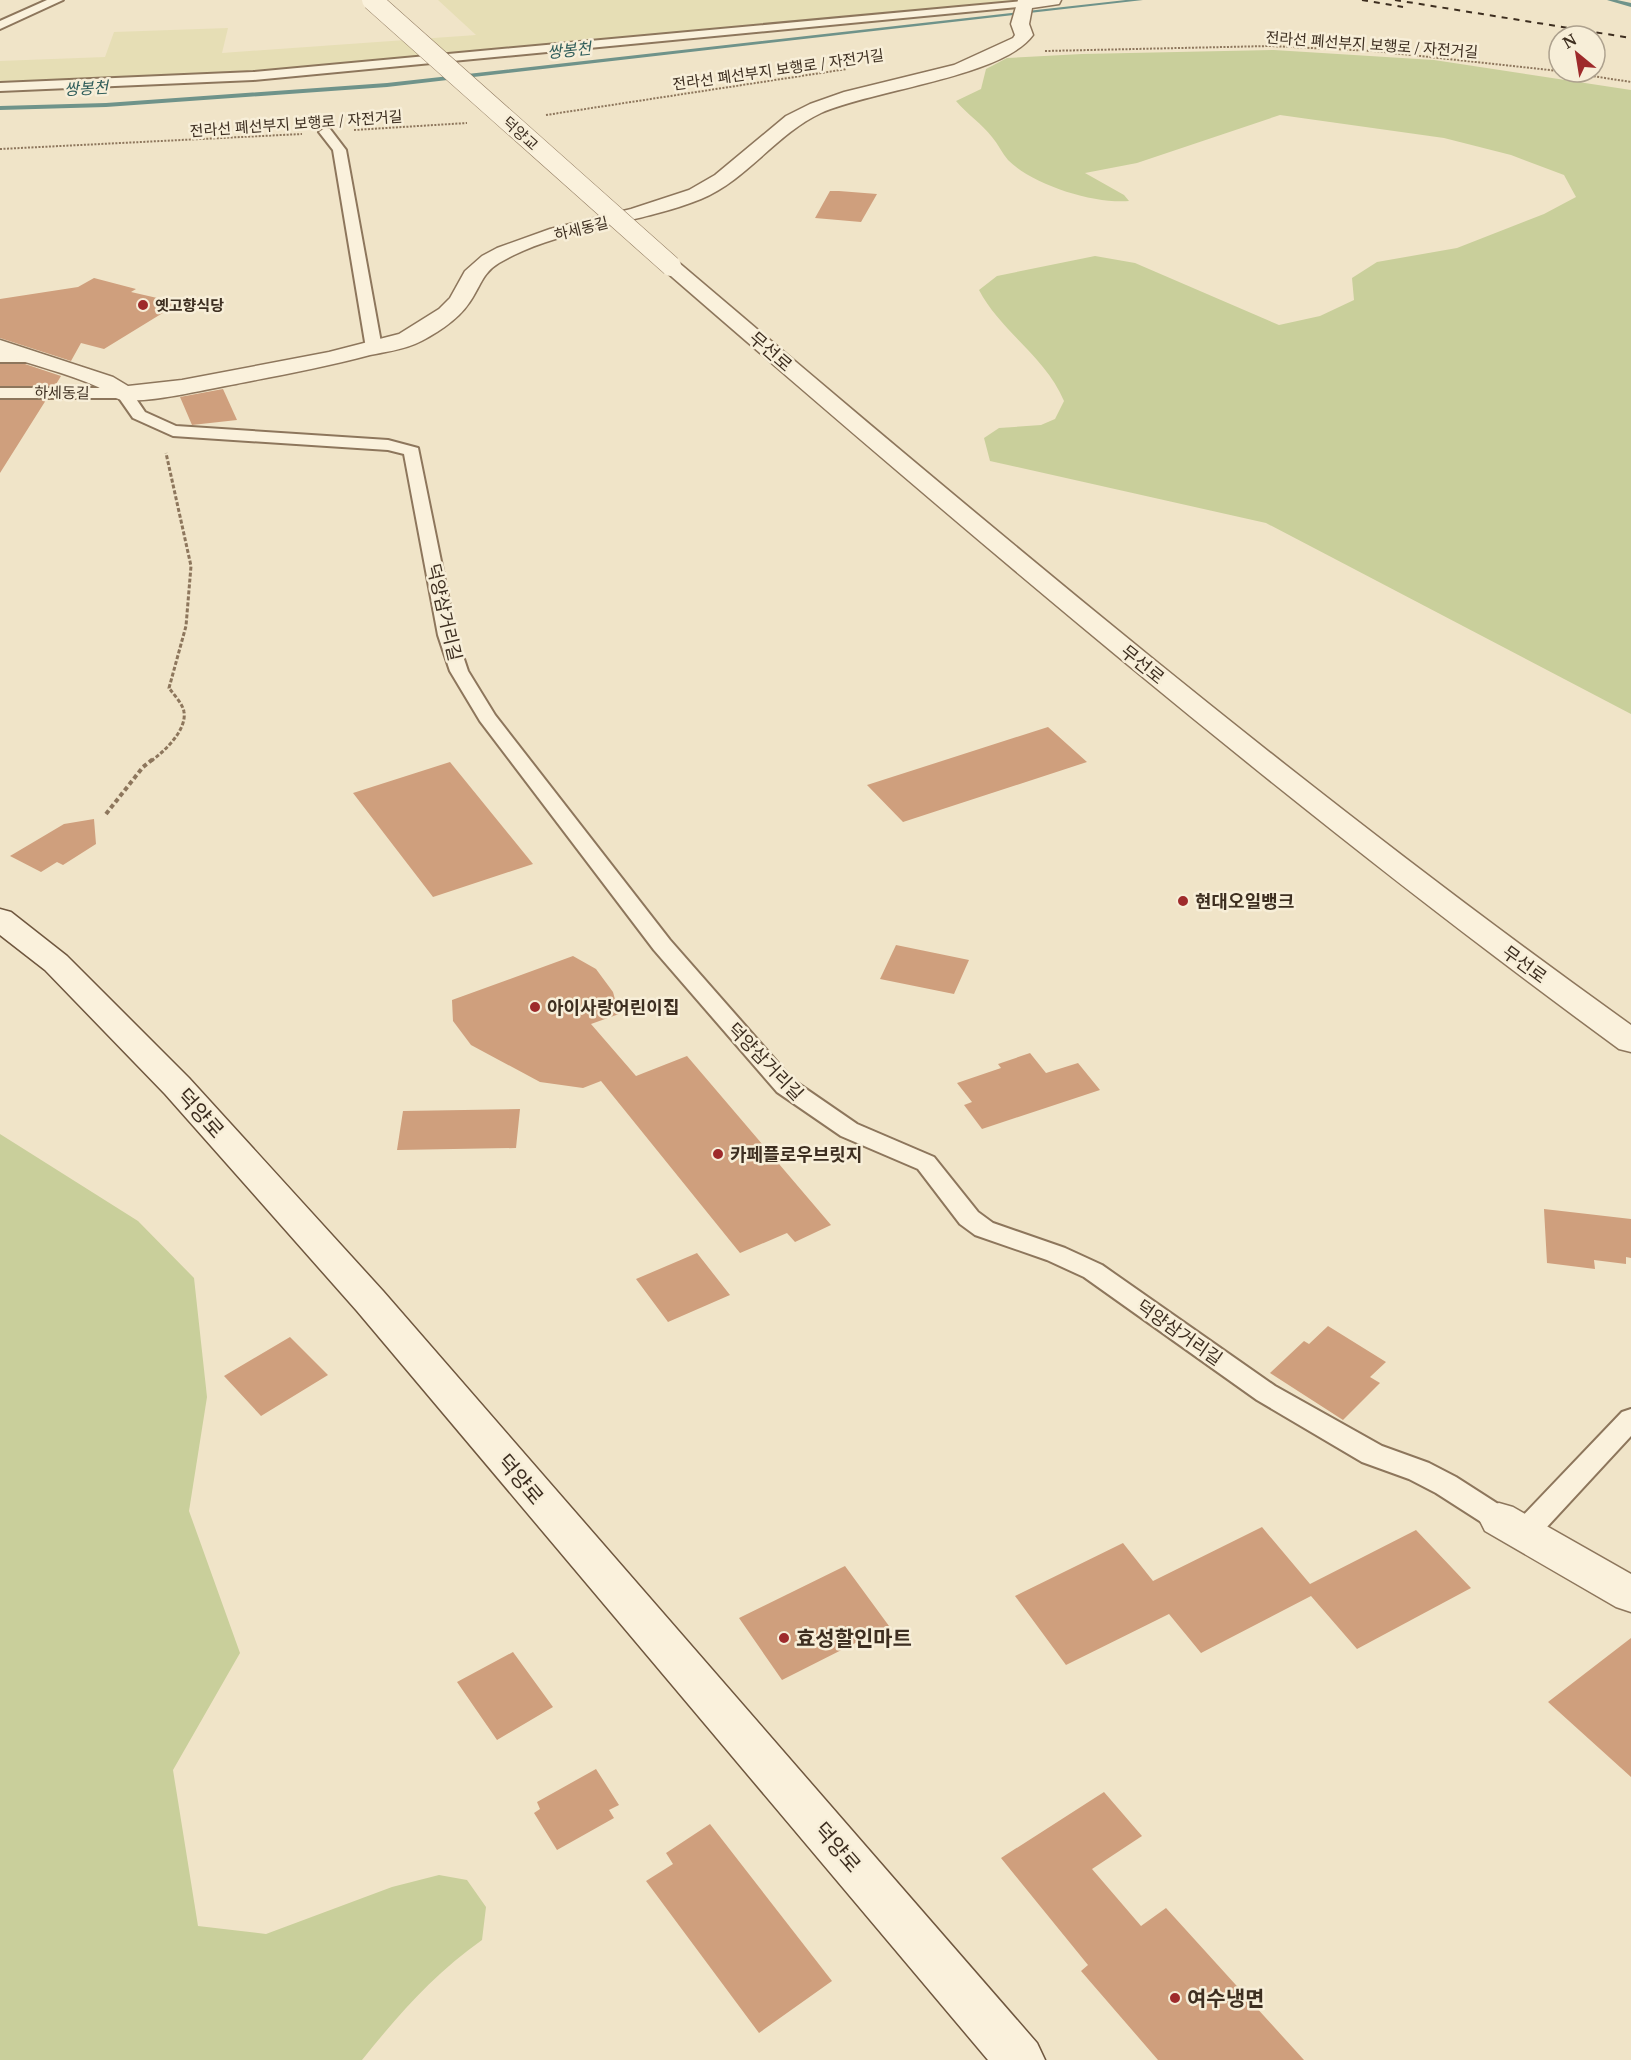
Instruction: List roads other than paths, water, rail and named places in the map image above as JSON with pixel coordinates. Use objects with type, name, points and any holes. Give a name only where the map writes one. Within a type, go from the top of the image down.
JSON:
[{"type":"street","name":"덕양교","points":[[372,0],[671,266]]},
{"type":"street","points":[[1021,12],[1053,0]]},
{"type":"street","name":"하세동길","points":[[0,347],[105,382],[124,393],[182,387],[374,348],[413,337],[439,321],[458,304],[472,275],[489,260],[504,252],[557,233],[637,214],[687,197],[722,179],[783,126],[817,108],[850,96],[960,69],[991,52],[1023,39],[1021,12]]},
{"type":"street","name":"무선로","points":[[671,266],[907,469],[1084,616],[1420,887],[1631,1041]]},
{"type":"street","name":"덕양로","points":[[0,919],[56,963],[177,1086],[370,1301],[1020,2060]]},
{"type":"street","name":"덕양삼거리길","points":[[1512,1526],[1631,1595]]},
{"type":"lane","points":[[0,25],[57,0]]},
{"type":"lane","points":[[0,87],[253,76],[1021,12]]},
{"type":"lane","points":[[325,132],[339,150],[374,348]]},
{"type":"lane","name":"하세동길","points":[[0,357],[30,357]]},
{"type":"lane","name":"하세동길","points":[[0,393],[124,393]]},
{"type":"lane","name":"덕양삼거리길","points":[[124,393],[139,415],[162,428],[183,432],[388,445],[412,452],[447,635],[468,687],[487,717],[662,945],[785,1086],[815,1109],[849,1130],[926,1163],[969,1218],[984,1229],[1056,1254],[1093,1271],[1266,1393],[1372,1454],[1419,1471],[1446,1485],[1512,1526]]},
{"type":"lane","points":[[1512,1526],[1631,1419]]},
{"type":"waterway","name":"쌍봉천","points":[[0,108],[106,105],[387,85],[1140,0]]},
{"type":"waterway","name":"쌍봉천","points":[[1610,0],[1631,5]]},
{"type":"railway","points":[[1362,0],[1403,7]]},
{"type":"railway","points":[[1395,0],[1631,38]]},
{"type":"place","name":"옛고향식당","points":[[143,305]]},
{"type":"place","name":"현대오일뱅크","points":[[1183,901]]},
{"type":"place","name":"아이사랑어린이집","points":[[535,1007]]},
{"type":"place","name":"카페플로우브릿지","points":[[718,1154]]},
{"type":"place","name":"효성할인마트","points":[[784,1638]]},
{"type":"place","name":"여수냉면","points":[[1175,1998]]}]
